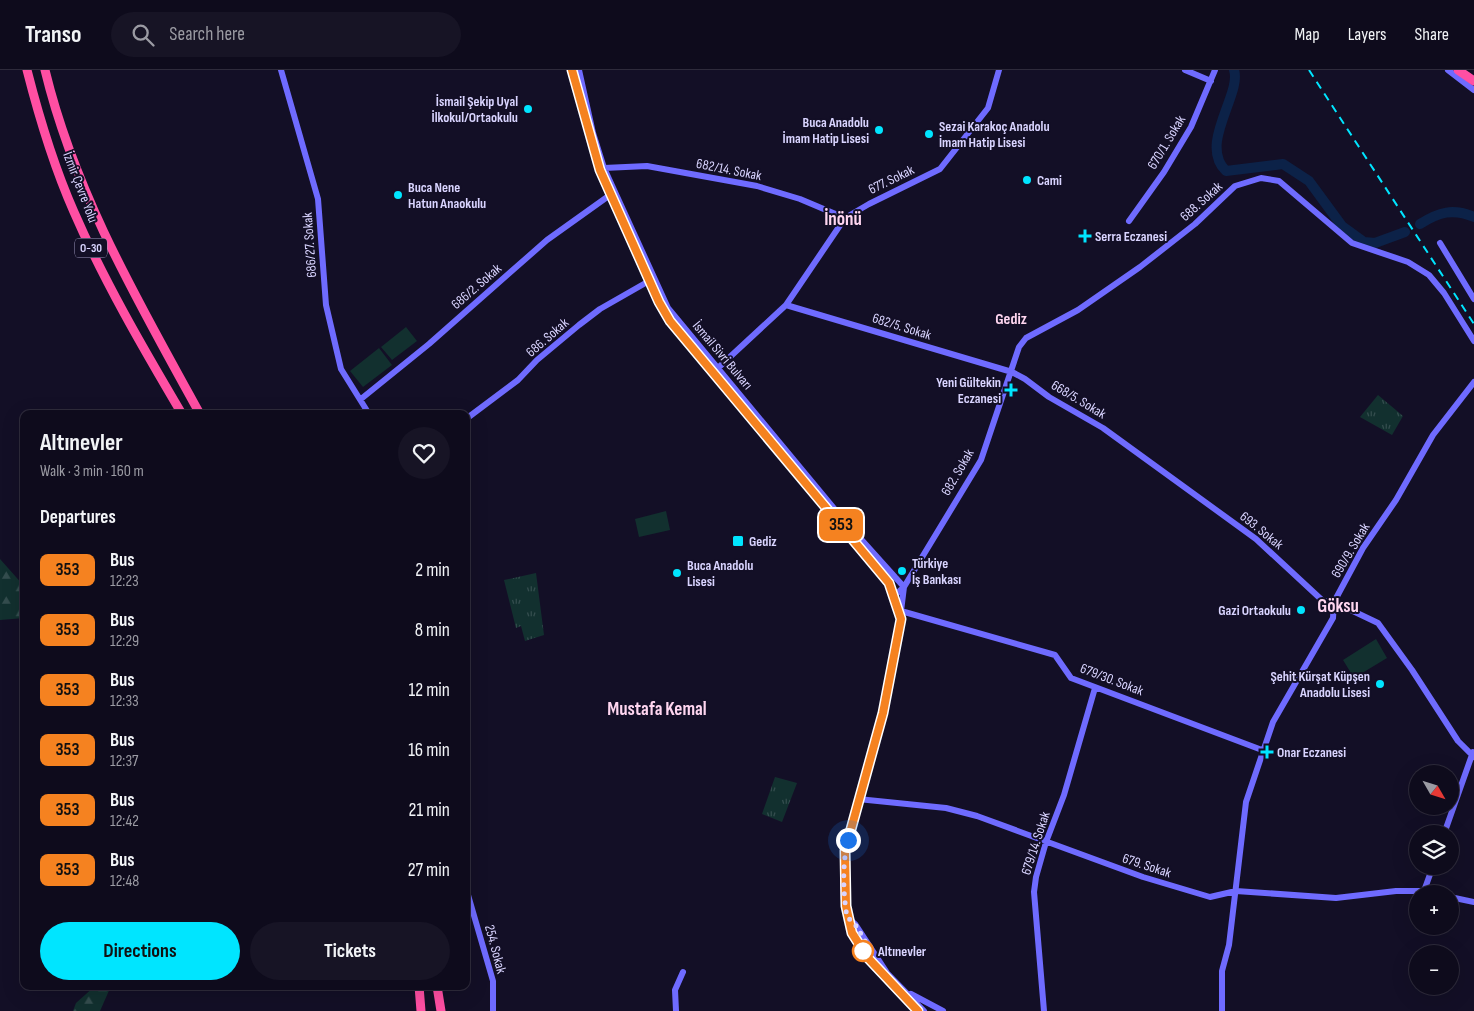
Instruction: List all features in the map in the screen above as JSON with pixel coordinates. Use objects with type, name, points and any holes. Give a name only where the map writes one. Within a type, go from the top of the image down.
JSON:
[{"type":"highway","name":"İzmir Çevre Yolu","points":[[27,70],[37,109],[73,210],[120,304],[180,410]]},
{"type":"highway","name":"İzmir Çevre Yolu","points":[[45,70],[53,102],[74,164],[106,240],[198,410]]},
{"type":"highway","points":[[1458,70],[1474,81]]},
{"type":"highway","points":[[418,990],[421,1011]]},
{"type":"highway","points":[[438,990],[441,1011]]},
{"type":"street","name":"686/27. Sokak","points":[[281,70],[316,186],[326,305],[341,369],[367,410]]},
{"type":"street","name":"İsmail Sivri Bulvarı","points":[[572,70],[594,152],[610,195],[670,321],[889,583],[901,619]]},
{"type":"street","name":"İsmail Sivri Bulvarı","points":[[579,70],[593,133],[604,168],[668,308],[848,525],[904,588]]},
{"type":"street","points":[[992,70],[998,73]]},
{"type":"street","points":[[1184,70],[1211,81]]},
{"type":"street","name":"670/1. Sokak","points":[[1128,221],[1164,172],[1191,127],[1215,70]]},
{"type":"street","points":[[1448,70],[1474,90]]},
{"type":"street","name":"677. Sokak","points":[[718,368],[786,305],[845,218],[940,168],[988,108],[998,73]]},
{"type":"street","name":"682/14. Sokak","points":[[604,168],[647,166],[756,186],[800,198],[845,218]]},
{"type":"street","name":"688. Sokak","points":[[1019,347],[1026,338],[1078,310],[1140,268],[1195,224],[1235,186],[1260,178],[1279,181],[1352,243],[1408,262],[1429,275],[1444,293],[1474,341]]},
{"type":"street","name":"686/2. Sokak","points":[[361,399],[429,344],[547,240],[610,195]]},
{"type":"street","points":[[1440,243],[1474,299]]},
{"type":"street","name":"686. Sokak","points":[[470,416],[518,380],[537,360],[593,314],[650,281]]},
{"type":"street","name":"682/5. Sokak","points":[[786,305],[1012,372]]},
{"type":"street","name":"682. Sokak","points":[[893,597],[904,588],[981,460],[1019,347]]},
{"type":"street","name":"668/5. Sokak","points":[[1012,372],[1049,397],[1104,428],[1132,449]]},
{"type":"street","name":"690/9. Sokak","points":[[1222,1011],[1222,971],[1229,945],[1246,802],[1262,750],[1277,714],[1333,618],[1334,602],[1363,548],[1396,500],[1433,435],[1474,382]]},
{"type":"street","name":"693. Sokak","points":[[1132,449],[1256,539],[1323,601],[1334,602],[1378,623],[1412,670],[1458,741],[1473,754]]},
{"type":"street","points":[[904,588],[901,619],[886,699],[845,851],[847,917],[852,933],[868,958],[918,1011]]},
{"type":"street","name":"679/30. Sokak","points":[[901,611],[1055,656],[1071,678],[1262,750]]},
{"type":"street","name":"679/14. Sokak","points":[[1044,1011],[1034,892],[1036,877],[1046,842],[1064,795],[1095,688]]},
{"type":"street","points":[[1447,825],[1473,754]]},
{"type":"street","name":"679. Sokak","points":[[858,799],[946,808],[1021,830],[1046,842],[1142,877],[1210,897],[1236,891],[1336,898],[1409,891]]},
{"type":"street","points":[[1459,899],[1473,902]]},
{"type":"street","name":"254. Sokak","points":[[470,903],[492,981],[493,1011]]},
{"type":"street","points":[[847,917],[855,924],[887,973],[924,1011]]},
{"type":"street","points":[[676,1011],[675,990],[683,972]]},
{"type":"street","points":[[904,990],[943,1011]]},
{"type":"green space","points":[[406,327],[417,341],[392,360],[381,347]]},
{"type":"green space","points":[[379,348],[392,365],[363,387],[350,371]]},
{"type":"green space","points":[[1378,395],[1403,416],[1392,435],[1360,417]]},
{"type":"green space","points":[[666,511],[670,530],[639,537],[635,519]]},
{"type":"green space","points":[[0,559],[20,582],[20,618],[0,620]]},
{"type":"green space","points":[[536,573],[544,635],[525,641],[521,626],[516,628],[504,580]]},
{"type":"green space","points":[[1376,639],[1387,658],[1354,678],[1343,660]]},
{"type":"green space","points":[[775,777],[797,783],[782,822],[762,814]]},
{"type":"green space","points":[[91,990],[109,990],[100,1011],[73,1011],[76,1003]]},
{"type":"waterway","points":[[1234,70],[1235,80],[1218,134],[1219,160],[1226,171],[1283,164],[1309,181],[1342,226],[1364,242],[1375,243],[1405,232]]},
{"type":"waterway","points":[[1420,224],[1440,214],[1453,212],[1474,217]]},
{"type":"railway","points":[[1309,70],[1474,324]]},
{"type":"bus line","name":"353","points":[[572,70],[600,170],[659,302],[670,321],[889,583],[901,619],[880,728],[858,799],[845,851],[845,897],[847,917],[852,933],[868,958],[918,1011]]},
{"type":"place","name":"İsmail Şekip Uyal İlkokul/Ortaokulu","points":[[528,109]]},
{"type":"place","name":"Buca Anadolu İmam Hatip Lisesi","points":[[879,130]]},
{"type":"place","name":"Sezai Karakoç Anadolu İmam Hatip Lisesi","points":[[929,134]]},
{"type":"place","name":"Cami","points":[[1027,180]]},
{"type":"place","name":"Buca Nene Hatun Anaokulu","points":[[398,195]]},
{"type":"place","name":"Serra Eczanesi","points":[[1085,236]]},
{"type":"place","name":"Yeni Gültekin Eczanesi","points":[[1011,390]]},
{"type":"place","name":"Gediz","points":[[738,541]]},
{"type":"place","name":"Türkiye İş Bankası","points":[[902,571]]},
{"type":"place","name":"Buca Anadolu Lisesi","points":[[677,573]]},
{"type":"place","name":"Gazi Ortaokulu","points":[[1301,610]]},
{"type":"place","name":"Şehit Kürşat Küpşen Anadolu Lisesi","points":[[1380,684]]},
{"type":"place","name":"Onar Eczanesi","points":[[1267,752]]},
{"type":"place","name":"Altınevler","points":[[863,951]]},
{"type":"district","name":"İnönü","points":[[843,218]]},
{"type":"district","name":"Gediz","points":[[1011,318]]},
{"type":"district","name":"Göksu","points":[[1338,605]]},
{"type":"district","name":"Mustafa Kemal","points":[[657,708]]},
{"type":"route","points":[[848,840],[845,851],[847,917],[855,924],[871,951],[863,951]]}]
